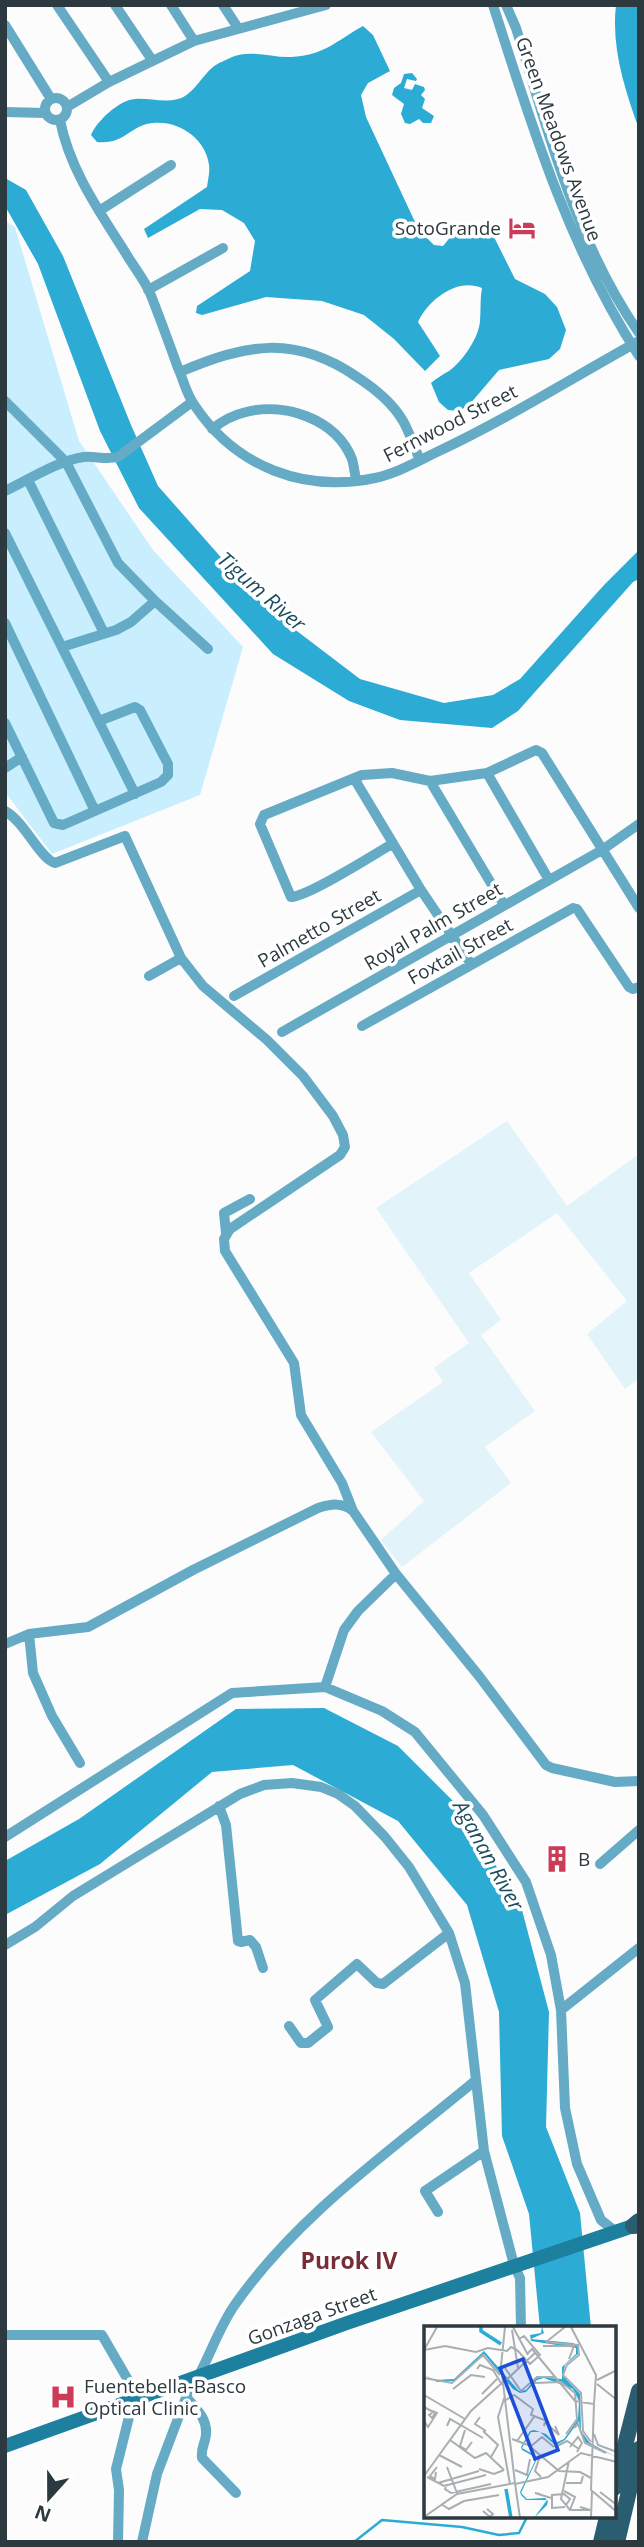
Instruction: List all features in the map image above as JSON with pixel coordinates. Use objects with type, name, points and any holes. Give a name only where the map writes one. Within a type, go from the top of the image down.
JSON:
[{"type":"main road","name":"Gonzaga Street","points":[[5,2446],[516,2265],[637,2225]]},
{"type":"main road","points":[[616,2480],[637,2399]]},
{"type":"main road","points":[[617,2542],[639,2449]]},
{"type":"main road","points":[[601,2542],[607,2519]]},
{"type":"street","points":[[57,5],[109,82]]},
{"type":"street","points":[[115,5],[152,60]]},
{"type":"street","points":[[171,5],[194,41]]},
{"type":"street","points":[[223,5],[238,28]]},
{"type":"street","points":[[67,107],[109,82],[194,41],[291,9],[303,13],[326,5]]},
{"type":"street","name":"Green Meadows Avenue","points":[[493,5],[537,139],[573,236],[635,343],[639,356]]},
{"type":"street","name":"Green Meadows Avenue","points":[[506,5],[516,28],[565,184],[605,275],[639,333]]},
{"type":"street","points":[[5,25],[51,99]]},
{"type":"street","points":[[5,112],[45,114],[50,119],[60,120],[67,107],[62,100],[51,99]]},
{"type":"street","points":[[45,114],[45,105],[51,99]]},
{"type":"street","name":"Fernwood Street","points":[[60,120],[73,162],[99,211],[148,290],[186,392],[212,429],[236,452],[262,466],[318,482],[356,481],[391,474],[463,439],[635,343]]},
{"type":"street","points":[[99,211],[171,165]]},
{"type":"street","points":[[148,290],[223,248]]},
{"type":"street","points":[[180,372],[219,355],[252,348],[282,348],[328,359],[372,387],[388,402],[402,420],[420,460]]},
{"type":"street","points":[[5,401],[66,462],[118,563],[208,649]]},
{"type":"street","points":[[5,491],[66,462],[85,457],[118,457],[192,402]]},
{"type":"street","points":[[212,429],[232,417],[262,409],[298,413],[315,419],[343,444],[352,460],[356,481]]},
{"type":"street","points":[[28,480],[104,633]]},
{"type":"street","points":[[5,533],[135,794]]},
{"type":"street","points":[[62,647],[131,622],[155,601]]},
{"type":"street","points":[[5,623],[95,811]]},
{"type":"street","points":[[5,723],[54,823],[64,825],[161,782],[168,775],[168,764],[140,710],[135,707],[99,721]]},
{"type":"street","points":[[393,844],[314,889],[291,897],[260,824],[264,816],[362,775],[392,773],[430,781],[487,773],[536,750],[542,753],[639,908]]},
{"type":"street","points":[[5,768],[22,757]]},
{"type":"street","points":[[487,773],[549,880]]},
{"type":"street","points":[[355,780],[421,890],[471,964]]},
{"type":"street","points":[[430,781],[504,905]]},
{"type":"street","points":[[5,811],[19,820],[46,859],[55,863],[125,836],[181,958],[204,986],[267,1040],[303,1076],[333,1116],[345,1142],[340,1155],[226,1233]]},
{"type":"street","name":"Royal Palm Street","points":[[282,1032],[602,850],[639,824]]},
{"type":"street","name":"Palmetto Street","points":[[234,996],[421,890]]},
{"type":"street","name":"Foxtail Street","points":[[362,1026],[575,908],[629,986],[633,989],[639,987]]},
{"type":"street","points":[[149,976],[181,958]]},
{"type":"street","points":[[250,1199],[224,1213],[225,1251],[294,1363],[301,1415],[342,1483],[353,1511],[396,1574],[479,1676],[546,1765],[615,1782],[639,1781]]},
{"type":"street","points":[[5,1644],[29,1634],[88,1627],[193,1570],[318,1508],[331,1504],[347,1506],[353,1511]]},
{"type":"street","points":[[325,1687],[344,1630],[358,1611],[396,1574]]},
{"type":"street","points":[[29,1634],[33,1673],[52,1716],[80,1763]]},
{"type":"street","points":[[5,1837],[232,1693],[325,1687],[382,1711],[415,1732],[483,1815],[526,1882],[551,1955],[561,2010],[565,2108],[577,2164],[601,2220],[616,2232]]},
{"type":"street","points":[[5,1945],[35,1927],[73,1896],[219,1805],[264,1784],[292,1783],[321,1787],[338,1794],[369,1820],[401,1857],[449,1933],[465,1983],[484,2151],[520,2278],[521,2326]]},
{"type":"street","points":[[219,1805],[226,1825],[238,1941],[250,1940],[263,1968]]},
{"type":"street","points":[[600,1864],[639,1830]]},
{"type":"street","points":[[289,2026],[301,2043],[307,2042],[328,2027],[314,2000],[357,1964],[377,1983],[383,1984],[449,1933]]},
{"type":"street","points":[[561,2010],[639,1948]]},
{"type":"street","points":[[142,2542],[157,2474],[196,2378],[216,2335],[234,2307],[273,2257],[323,2207],[476,2080]]},
{"type":"street","points":[[438,2212],[425,2191],[484,2151]]},
{"type":"street","points":[[5,2335],[102,2335],[136,2400],[116,2469],[119,2490],[118,2542]]},
{"type":"street","points":[[187,2398],[203,2418],[206,2427],[202,2458],[236,2493]]},
{"type":"shaded area","points":[[5,221],[15,227],[79,441],[153,550],[243,647],[200,795],[52,854],[5,792]]},
{"type":"shaded area","points":[[507,1121],[567,1206],[639,1154],[639,1379],[625,1389],[587,1334],[627,1301],[557,1213],[469,1273],[501,1320],[481,1335],[535,1411],[485,1447],[511,1483],[402,1567],[381,1540],[424,1501],[371,1432],[443,1382],[434,1368],[469,1343],[376,1208]]},
{"type":"water","points":[[616,5],[639,5],[639,129],[617,53]]},
{"type":"water","points":[[363,26],[373,35],[390,71],[368,83],[361,95],[366,117],[419,230],[434,245],[443,246],[452,235],[483,223],[493,235],[515,279],[545,294],[557,307],[566,330],[560,349],[549,359],[499,370],[469,405],[459,411],[448,410],[439,402],[431,383],[454,367],[473,341],[479,327],[482,288],[472,285],[453,288],[436,299],[423,314],[418,322],[440,356],[425,371],[394,339],[364,315],[322,301],[266,297],[202,315],[196,313],[197,306],[250,271],[255,241],[244,223],[222,210],[200,209],[148,238],[144,229],[207,187],[209,165],[203,147],[190,133],[163,123],[138,127],[114,141],[97,142],[91,135],[103,118],[122,103],[135,99],[167,101],[183,97],[213,67],[232,57],[254,54],[303,56],[330,46]]},
{"type":"water","points":[[412,73],[416,81],[407,79],[404,88],[412,90],[415,84],[424,87],[421,95],[425,99],[422,108],[434,116],[431,123],[423,123],[419,119],[410,124],[405,123],[401,114],[404,104],[392,95],[404,74]]},
{"type":"water","points":[[5,178],[26,190],[63,256],[158,486],[264,606],[360,679],[444,703],[493,695],[520,679],[639,550],[639,579],[633,582],[518,711],[492,728],[400,720],[349,701],[273,654],[139,508],[100,431],[38,264],[5,206]]},
{"type":"water","name":"Aganan River","points":[[324,1708],[398,1746],[465,1813],[522,1910],[549,2012],[546,2127],[580,2213],[591,2326],[540,2326],[529,2214],[502,2136],[499,2012],[467,1905],[398,1821],[293,1765],[212,1772],[100,1864],[5,1915],[5,1861],[79,1819],[236,1709]]},
{"type":"waterway","points":[[354,2542],[382,2520],[462,2527],[499,2535],[519,2533],[526,2519]]},
{"type":"place","name":"SotoGrande","points":[[522,228]]},
{"type":"place","name":"B","points":[[557,1859]]},
{"type":"place","name":"Fuentebella-Basco Optical Clinic","points":[[63,2397]]},
{"type":"district","name":"Purok IV","points":[[349,2260]]},
{"type":"water label","name":"Tigum River","points":[[262,591]]}]
